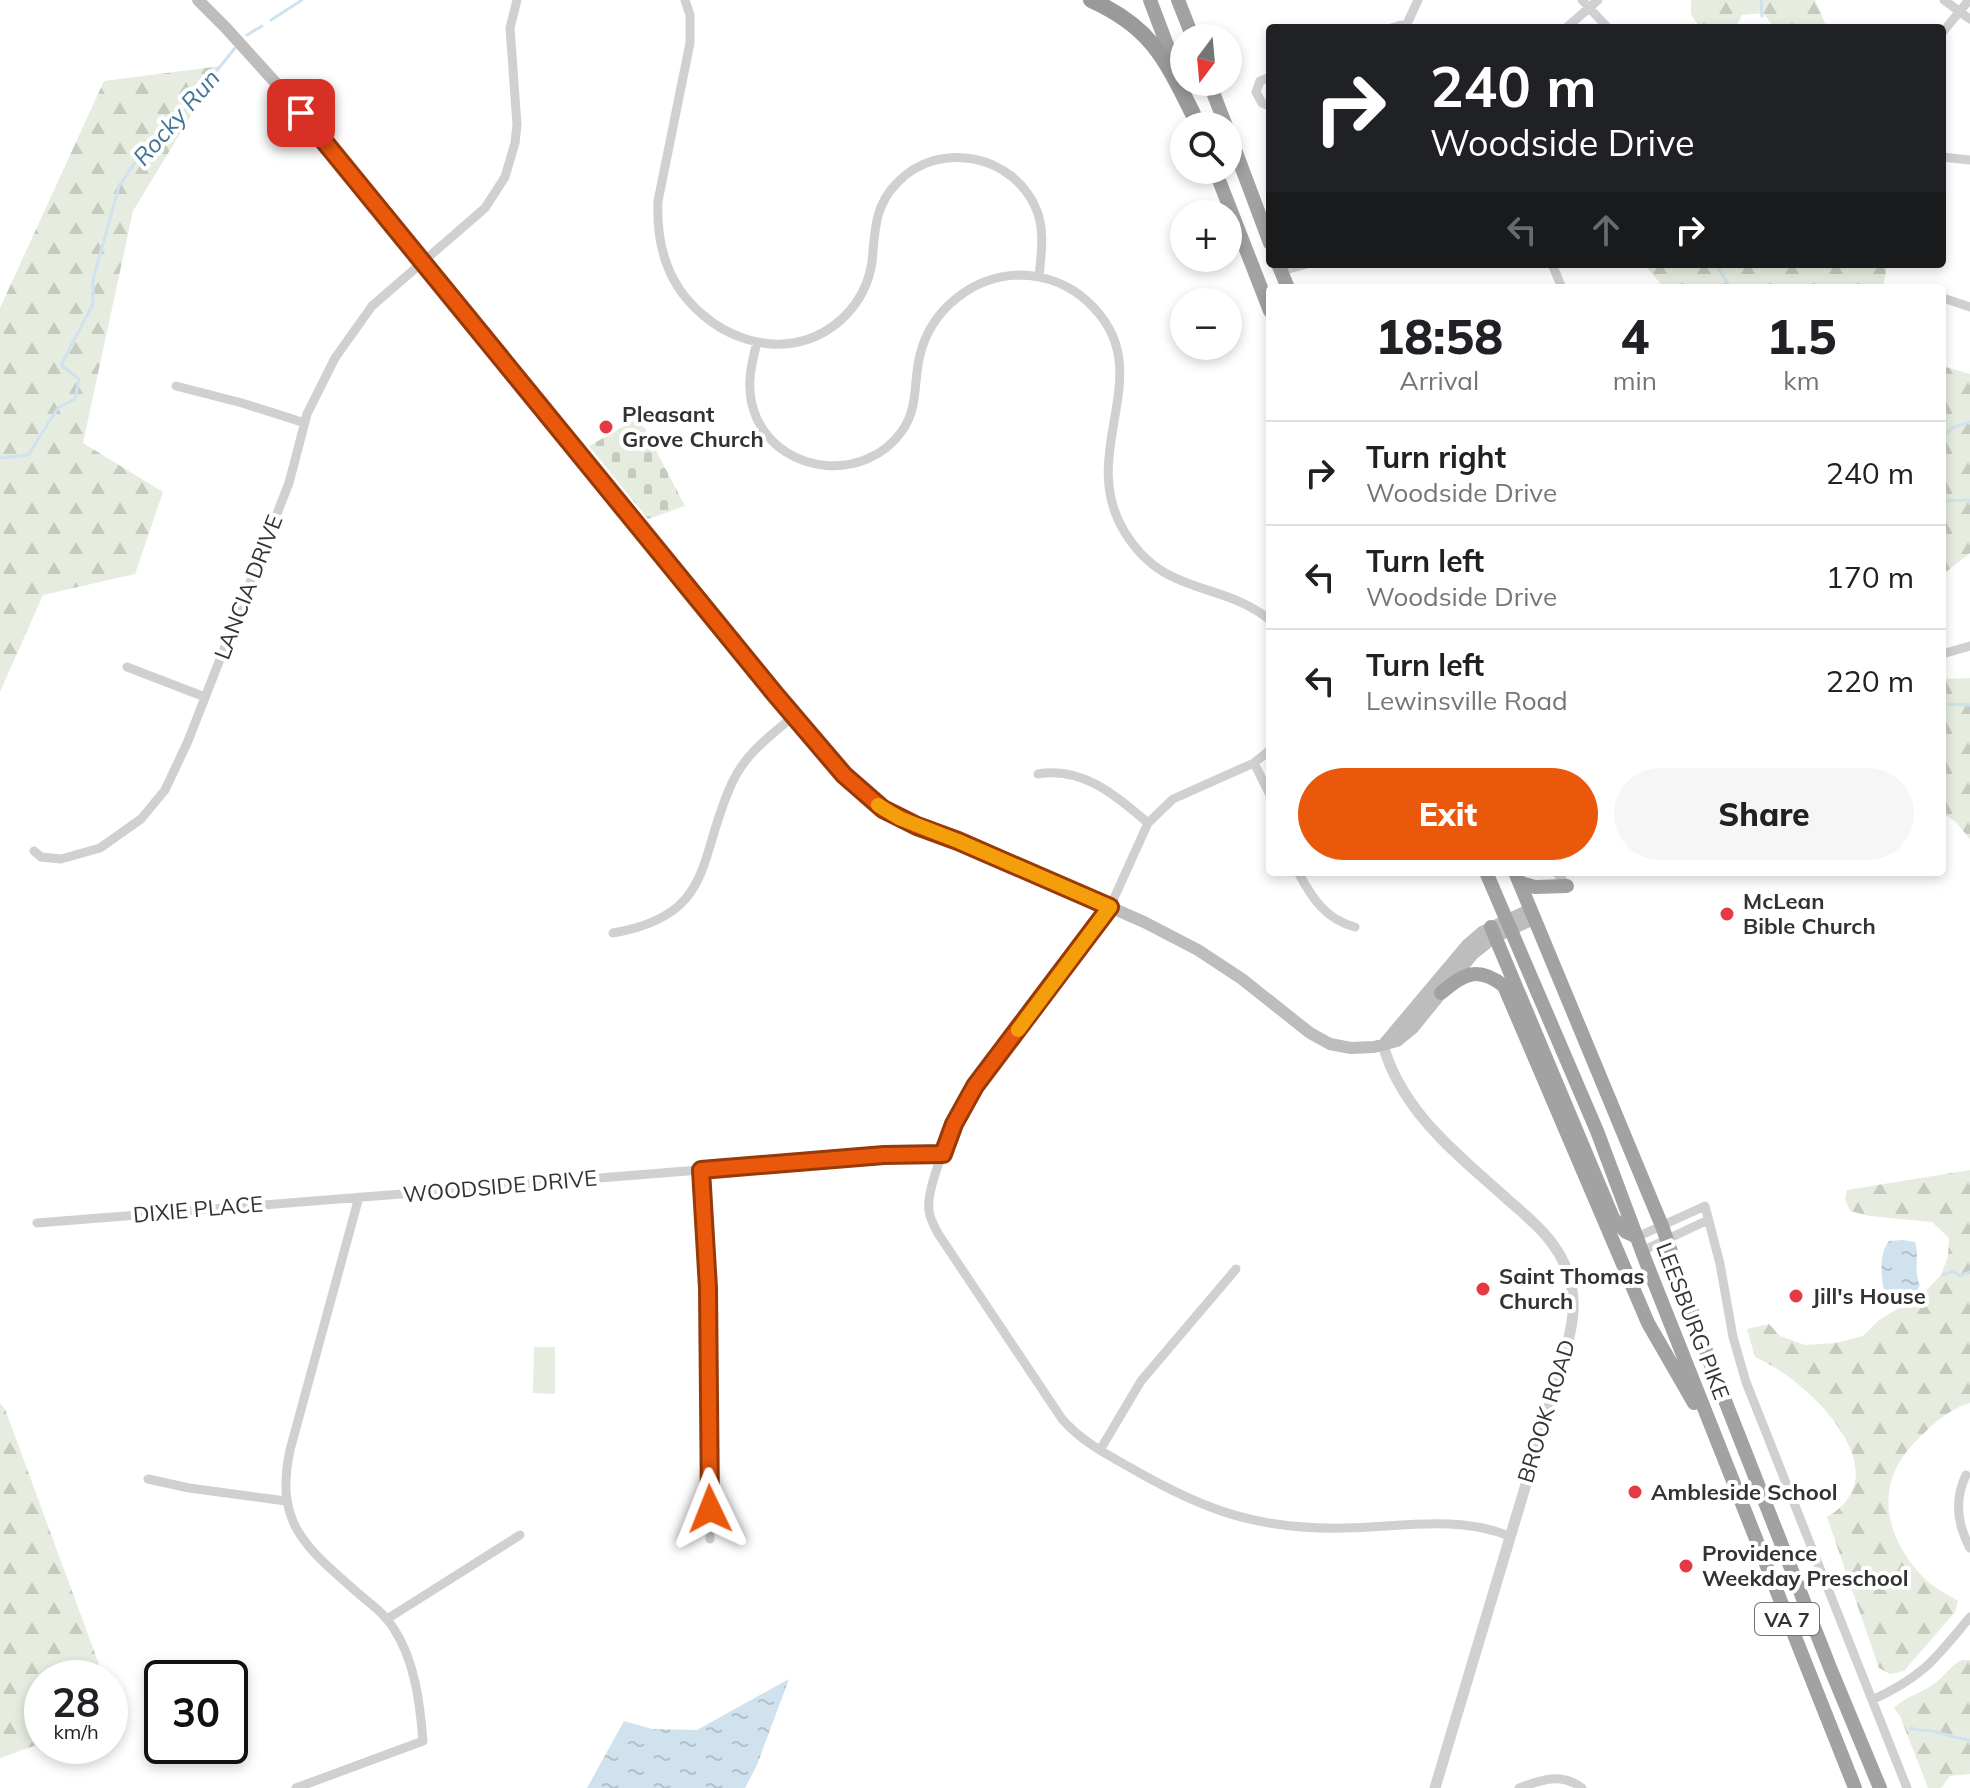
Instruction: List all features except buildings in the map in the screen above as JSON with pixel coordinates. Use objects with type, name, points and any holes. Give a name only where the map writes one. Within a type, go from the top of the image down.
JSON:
[{"type":"highway","points":[[1091,0],[1117,12],[1145,34],[1168,64],[1192,112]]},
{"type":"highway","points":[[1150,0],[1193,112]]},
{"type":"highway","points":[[1178,0],[1187,24]]},
{"type":"highway","points":[[1242,169],[1266,232]]},
{"type":"highway","points":[[1220,184],[1266,301]]},
{"type":"highway","name":"LEESBURG PIKE","points":[[1488,876],[1597,1131],[1719,1449],[1855,1788]]},
{"type":"highway","points":[[1518,878],[1535,887],[1567,886]]},
{"type":"highway","name":"LEESBURG PIKE","points":[[1518,878],[1664,1234],[1711,1365],[1880,1788]]},
{"type":"highway","points":[[1493,932],[1613,1218],[1640,1244]]},
{"type":"highway","points":[[1441,993],[1456,980],[1478,973],[1492,977],[1504,986],[1648,1323],[1719,1449]]},
{"type":"main road","points":[[198,0],[283,91],[794,716],[844,775],[883,809],[1171,936],[1221,964],[1321,1040],[1351,1048],[1383,1045],[1401,1038],[1493,932]]},
{"type":"main road","points":[[1383,1045],[1475,938],[1533,914]]},
{"type":"street","name":"LANCIA DRIVE","points":[[34,851],[41,857],[51,859],[77,856],[109,843],[141,819],[174,774],[289,483],[305,423],[328,371],[357,325],[389,290],[485,208],[501,185],[511,160],[517,124],[510,28],[517,0]]},
{"type":"street","points":[[685,0],[690,15],[690,43],[658,201],[659,237],[673,280],[694,307],[719,327],[757,342],[786,344],[813,338],[838,323],[865,287],[870,272],[874,231],[882,204],[897,182],[932,160],[960,157],[989,162],[1022,187],[1031,199],[1041,224],[1039,277]]},
{"type":"street","points":[[1408,24],[1418,0]]},
{"type":"street","points":[[1569,24],[1586,4],[1598,0]]},
{"type":"street","points":[[1944,0],[1970,19]]},
{"type":"street","points":[[1946,28],[1969,0]]},
{"type":"street","points":[[1586,4],[1604,24]]},
{"type":"street","points":[[1266,79],[1260,81],[1256,92],[1259,100],[1266,104]]},
{"type":"street","points":[[1946,157],[1970,160]]},
{"type":"street","points":[[757,342],[750,368],[750,396],[753,410],[768,436],[777,446],[801,460],[828,467],[843,466],[872,457],[893,442],[902,431],[914,405],[917,368],[925,339],[932,325],[952,302],[964,292],[992,279],[1022,275],[1056,282],[1082,297],[1104,320],[1117,349],[1120,387],[1108,446],[1107,481],[1115,514],[1131,542],[1140,554],[1165,574],[1184,584],[1245,604],[1266,617]]},
{"type":"street","points":[[1946,299],[1970,307]]},
{"type":"street","points":[[176,386],[305,423]]},
{"type":"street","points":[[1946,653],[1970,646]]},
{"type":"street","points":[[127,667],[205,697]]},
{"type":"street","points":[[613,933],[659,921],[681,905],[704,867],[726,798],[741,766],[764,741],[794,716]]},
{"type":"street","points":[[1266,753],[1254,763],[1186,791],[1161,808],[1148,823],[1110,907],[975,1086],[954,1124],[928,1207],[934,1226],[1062,1419],[1084,1440],[1178,1495],[1252,1520],[1307,1528],[1471,1525],[1509,1536]]},
{"type":"street","points":[[1254,763],[1266,787]]},
{"type":"street","points":[[1038,774],[1061,773],[1086,779],[1112,794],[1148,823]]},
{"type":"street","points":[[1301,876],[1325,912],[1343,924],[1355,927]]},
{"type":"street","points":[[1559,876],[1567,886]]},
{"type":"street","name":"BROOK ROAD","points":[[1383,1045],[1393,1075],[1416,1112],[1548,1236],[1570,1278],[1573,1302],[1570,1334],[1435,1788]]},
{"type":"street","name":"WOODSIDE DRIVE","points":[[359,1197],[884,1155],[943,1154]]},
{"type":"street","points":[[701,1170],[708,1288],[710,1539]]},
{"type":"street","points":[[296,1788],[423,1741],[419,1705],[408,1659],[395,1630],[387,1619],[311,1550],[297,1530],[286,1501],[285,1483],[290,1450],[359,1197]]},
{"type":"street","name":"DIXIE PLACE","points":[[37,1223],[359,1197]]},
{"type":"street","points":[[1640,1244],[1664,1234],[1705,1206],[1720,1264],[1733,1337],[1746,1382],[1907,1788]]},
{"type":"street","points":[[1640,1244],[1708,1220]]},
{"type":"street","points":[[1100,1450],[1141,1381],[1236,1269]]},
{"type":"street","points":[[1966,1475],[1960,1488],[1958,1513],[1970,1548]]},
{"type":"street","points":[[148,1479],[189,1488],[286,1501]]},
{"type":"street","points":[[387,1619],[520,1535]]},
{"type":"street","points":[[1872,1700],[1925,1669],[1943,1652],[1970,1617]]},
{"type":"street","points":[[1519,1788],[1554,1777],[1574,1782],[1582,1788]]},
{"type":"green space","points":[[1691,0],[1815,0],[1825,24],[1772,24],[1763,13],[1742,15],[1737,24],[1697,24],[1691,14]]},
{"type":"green space","points":[[221,66],[133,211],[83,443],[163,492],[135,574],[43,595],[0,692],[0,308],[104,81]]},
{"type":"green space","points":[[1647,268],[1886,268],[1884,284],[1661,284]]},
{"type":"green space","points":[[1946,367],[1970,374],[1970,553],[1946,572]]},
{"type":"green space","points":[[639,418],[685,506],[648,519],[589,446]]},
{"type":"green space","points":[[1970,678],[1970,839],[1946,815],[1946,679]]},
{"type":"green space","points":[[1970,1170],[1970,1403],[1949,1413],[1919,1438],[1904,1455],[1889,1491],[1892,1528],[1900,1546],[1926,1580],[1958,1601],[1955,1612],[1904,1671],[1890,1674],[1879,1668],[1827,1517],[1848,1498],[1856,1476],[1852,1452],[1839,1428],[1820,1405],[1776,1368],[1755,1357],[1747,1329],[1769,1324],[1780,1336],[1805,1345],[1835,1343],[1863,1336],[1879,1320],[1923,1294],[1941,1275],[1948,1256],[1949,1238],[1932,1222],[1850,1211],[1845,1199],[1847,1190]]},
{"type":"green space","points":[[534,1347],[555,1347],[555,1394],[533,1393]]},
{"type":"green space","points":[[0,1403],[5,1409],[97,1660],[24,1660],[24,1749],[0,1758]]},
{"type":"green space","points":[[1962,1660],[1970,1660],[1970,1774],[1950,1776],[1941,1788],[1928,1788],[1894,1708],[1933,1685]]},
{"type":"water","points":[[1889,1241],[1915,1242],[1920,1285],[1914,1298],[1900,1302],[1884,1291],[1882,1265]]},
{"type":"water","points":[[789,1679],[757,1765],[745,1788],[587,1788],[624,1721],[652,1729],[697,1730]]},
{"type":"waterway","name":"Rocky Run","points":[[271,20],[302,0]]},
{"type":"waterway","points":[[1761,0],[1762,16]]},
{"type":"waterway","name":"Rocky Run","points":[[247,35],[262,26]]},
{"type":"waterway","name":"Rocky Run","points":[[0,458],[28,455],[58,408],[75,399],[79,379],[61,365],[93,304],[93,280],[119,186],[144,149],[174,124],[235,48]]},
{"type":"waterway","points":[[1718,268],[1728,284]]},
{"type":"waterway","points":[[1946,434],[1954,427],[1970,422]]},
{"type":"waterway","points":[[1946,501],[1970,500]]},
{"type":"waterway","points":[[1946,704],[1970,705]]},
{"type":"waterway","points":[[1943,1275],[1953,1271],[1960,1276],[1970,1272]]},
{"type":"waterway","points":[[1910,1728],[1970,1740]]},
{"type":"slow traffic","points":[[878,805],[917,826],[1110,907],[1018,1030]]},
{"type":"place","name":"Pleasant Grove Church","points":[[606,427]]},
{"type":"place","name":"McLean Bible Church","points":[[1727,914]]},
{"type":"place","name":"Saint Thomas Church","points":[[1483,1289]]},
{"type":"place","name":"Jill's House","points":[[1796,1296]]},
{"type":"place","name":"Ambleside School","points":[[1635,1492]]},
{"type":"place","name":"Providence Weekday Preschool","points":[[1686,1566]]},
{"type":"route","points":[[301,113],[844,775],[868,798],[899,818],[1110,907],[975,1086],[954,1124],[943,1154],[884,1155],[701,1170],[708,1288],[710,1509]]}]
